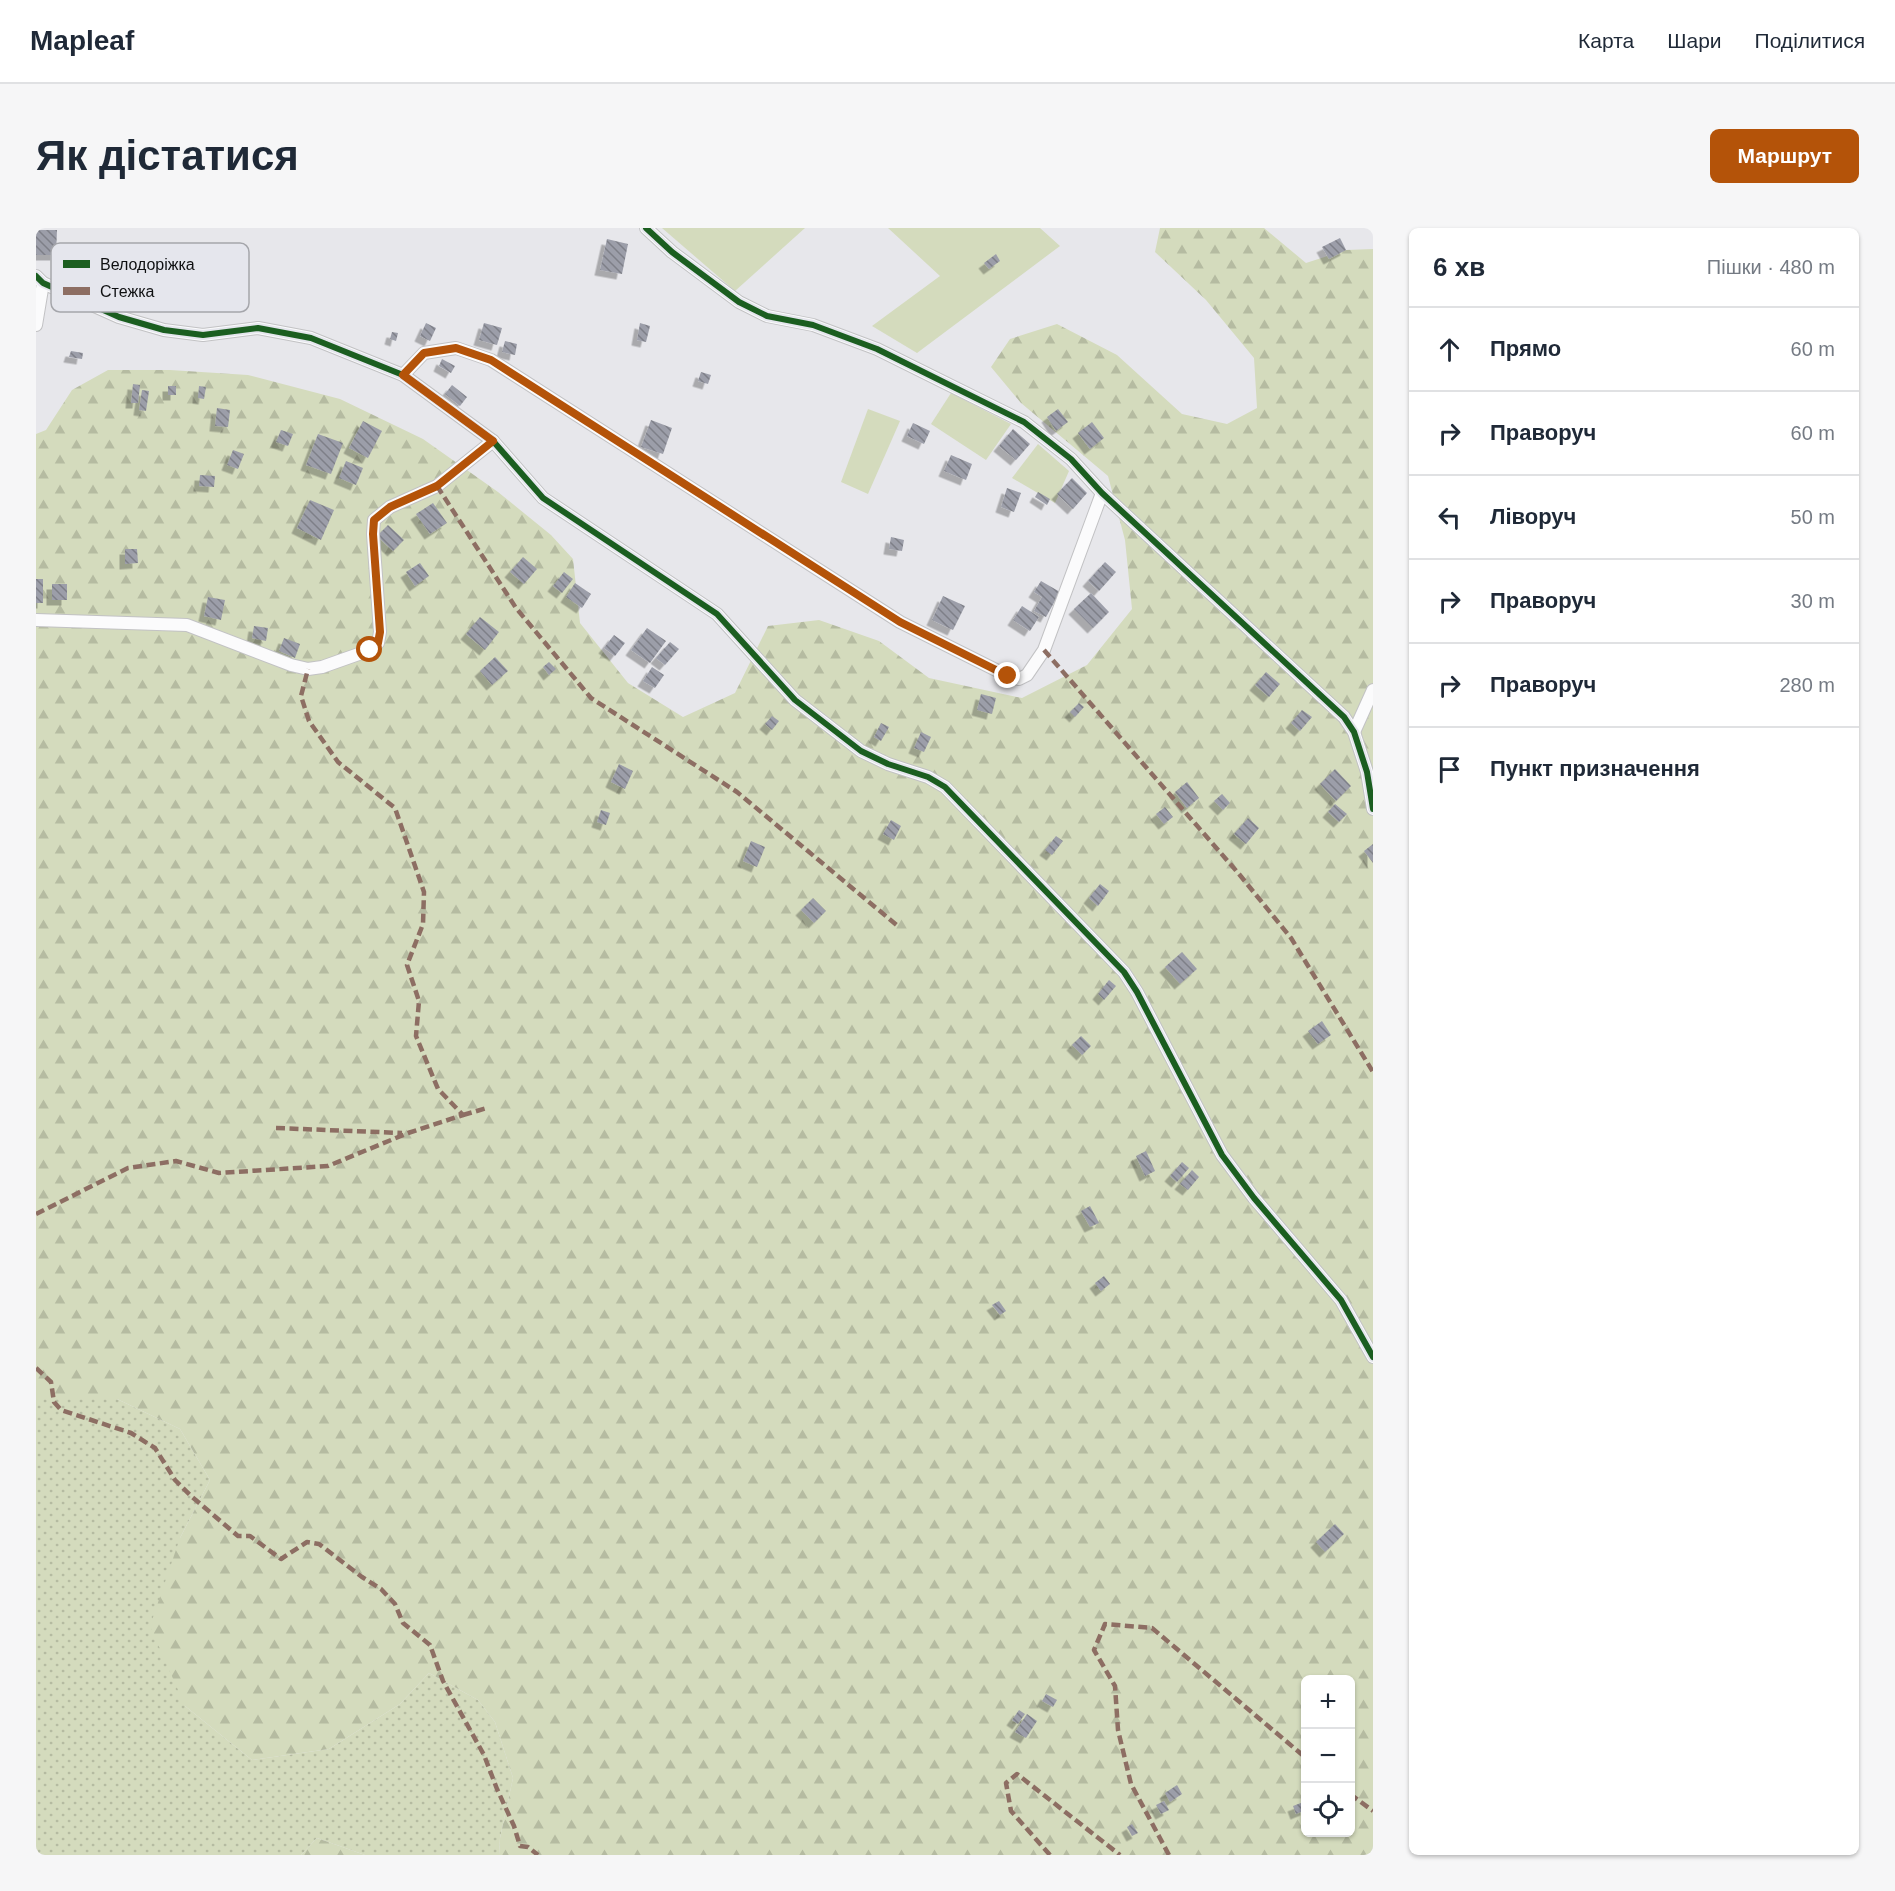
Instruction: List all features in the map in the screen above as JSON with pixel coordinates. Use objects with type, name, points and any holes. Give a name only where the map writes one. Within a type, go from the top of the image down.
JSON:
[{"type":"street","points":[[646,228],[672,252],[739,302],[766,316],[813,325],[877,349],[1024,422],[1071,459],[1102,493],[1344,717],[1354,732],[1367,772],[1373,809]]},
{"type":"street","points":[[36,325],[39,280]]},
{"type":"street","points":[[108,312],[164,330],[203,335],[258,328],[311,338],[403,375],[493,441],[543,498],[717,614],[795,700],[861,751],[888,764],[928,777],[945,788],[1124,972],[1137,992],[1222,1155],[1254,1198],[1341,1300],[1373,1357]]},
{"type":"street","points":[[403,375],[424,353],[456,348],[491,360],[900,622],[1018,679],[1027,675],[1044,650],[1102,493]]},
{"type":"street","points":[[36,620],[187,626],[291,665],[308,669],[322,667],[370,650],[378,643],[380,632],[374,520],[390,507],[437,486],[493,441]]},
{"type":"street","points":[[1354,732],[1373,690]]},
{"type":"green space","points":[[662,228],[805,228],[735,291]]},
{"type":"green space","points":[[888,228],[1040,228],[1060,246],[917,353],[872,326],[940,276]]},
{"type":"green space","points":[[1160,228],[1264,228],[1306,263],[1346,250],[1373,249],[1373,1855],[499,1855],[500,1838],[513,1778],[495,1722],[478,1700],[429,1673],[400,1704],[329,1749],[252,1760],[185,1706],[150,1626],[180,1538],[210,1480],[180,1429],[117,1399],[36,1399],[36,434],[46,430],[72,390],[108,370],[170,370],[248,375],[340,399],[423,439],[498,492],[551,535],[573,559],[580,623],[628,683],[683,717],[735,693],[768,626],[819,620],[879,641],[929,678],[1022,698],[1087,665],[1132,609],[1125,540],[1108,476],[1021,403],[991,367],[1010,339],[1057,324],[1117,355],[1182,414],[1227,424],[1257,408],[1254,358],[1206,300],[1155,252]]},
{"type":"green space","points":[[951,393],[1011,424],[986,460],[931,424]]},
{"type":"green space","points":[[868,409],[900,421],[868,494],[841,482]]},
{"type":"green space","points":[[1038,444],[1069,471],[1055,503],[1012,478]]},
{"type":"green space","points":[[36,1399],[117,1399],[180,1429],[210,1480],[180,1538],[185,1706],[252,1760],[329,1749],[400,1704],[429,1673],[478,1700],[495,1722],[513,1778],[500,1838],[499,1855],[365,1855],[317,1838],[301,1855],[36,1855]]},
{"type":"green space","points":[[317,1838],[365,1855],[301,1855]]},
{"type":"building","points":[[36,230],[57,230],[56,243],[51,243],[51,255],[36,255]]},
{"type":"building","points":[[1340,238],[1346,250],[1329,259],[1322,247]]},
{"type":"building","points":[[607,239],[628,244],[622,274],[600,270]]},
{"type":"building","points":[[996,254],[1000,261],[989,269],[984,263]]},
{"type":"building","points":[[426,323],[436,328],[430,341],[420,336]]},
{"type":"building","points":[[484,323],[502,328],[497,345],[479,340]]},
{"type":"building","points":[[640,323],[650,326],[646,342],[637,340]]},
{"type":"building","points":[[392,332],[398,333],[396,341],[390,339]]},
{"type":"building","points":[[505,341],[517,344],[515,355],[502,352]]},
{"type":"building","points":[[71,351],[83,353],[82,359],[69,357]]},
{"type":"building","points":[[442,359],[455,366],[451,373],[439,366]]},
{"type":"building","points":[[701,372],[711,375],[708,384],[698,381]]},
{"type":"building","points":[[133,384],[140,385],[138,403],[131,403]]},
{"type":"building","points":[[452,385],[467,397],[460,406],[445,394]]},
{"type":"building","points":[[168,386],[176,386],[176,395],[168,395]]},
{"type":"building","points":[[199,386],[206,387],[204,399],[198,398]]},
{"type":"building","points":[[142,390],[149,391],[146,411],[139,410]]},
{"type":"building","points":[[217,408],[230,410],[228,427],[215,426]]},
{"type":"building","points":[[1058,409],[1068,422],[1056,431],[1047,417]]},
{"type":"building","points":[[651,420],[672,428],[663,454],[641,447]]},
{"type":"building","points":[[363,421],[382,431],[368,458],[349,448]]},
{"type":"building","points":[[1092,422],[1104,438],[1090,449],[1078,433]]},
{"type":"building","points":[[913,423],[930,431],[924,444],[907,436]]},
{"type":"building","points":[[1013,429],[1030,444],[1016,460],[999,446]]},
{"type":"building","points":[[281,430],[293,434],[288,446],[276,442]]},
{"type":"building","points":[[318,434],[343,443],[331,474],[306,465]]},
{"type":"building","points":[[233,450],[244,454],[238,469],[227,465]]},
{"type":"building","points":[[951,455],[972,464],[966,480],[944,471]]},
{"type":"building","points":[[346,461],[363,468],[356,485],[339,478]]},
{"type":"building","points":[[200,475],[215,476],[214,487],[199,486]]},
{"type":"building","points":[[1072,478],[1087,493],[1073,509],[1057,494]]},
{"type":"building","points":[[1007,488],[1021,493],[1014,512],[1001,507]]},
{"type":"building","points":[[1038,492],[1050,499],[1047,505],[1035,497]]},
{"type":"building","points":[[310,500],[334,510],[321,540],[297,528]]},
{"type":"building","points":[[433,503],[447,523],[430,534],[416,514]]},
{"type":"building","points":[[388,525],[404,540],[393,551],[377,536]]},
{"type":"building","points":[[891,537],[904,540],[902,551],[889,549]]},
{"type":"building","points":[[125,549],[137,549],[138,563],[125,564]]},
{"type":"building","points":[[523,557],[537,569],[524,584],[510,572]]},
{"type":"building","points":[[1105,562],[1116,572],[1099,591],[1088,581]]},
{"type":"building","points":[[420,563],[429,576],[415,586],[406,572]]},
{"type":"building","points":[[564,572],[573,579],[562,593],[553,586]]},
{"type":"building","points":[[36,579],[43,579],[43,603],[36,603]]},
{"type":"building","points":[[1041,581],[1060,592],[1046,617],[1034,611],[1042,597],[1034,592]]},
{"type":"building","points":[[575,583],[591,594],[582,608],[566,597]]},
{"type":"building","points":[[52,584],[67,584],[67,600],[52,600]]},
{"type":"building","points":[[1091,593],[1109,612],[1093,628],[1074,609]]},
{"type":"building","points":[[943,596],[965,606],[953,630],[932,620]]},
{"type":"building","points":[[208,597],[225,600],[221,620],[204,616]]},
{"type":"building","points":[[1022,606],[1039,617],[1030,631],[1013,620]]},
{"type":"building","points":[[480,617],[499,632],[485,650],[466,634]]},
{"type":"building","points":[[254,626],[268,628],[266,641],[252,638]]},
{"type":"building","points":[[647,628],[666,641],[650,663],[631,650]]},
{"type":"building","points":[[614,635],[625,643],[615,656],[604,648]]},
{"type":"building","points":[[284,638],[300,644],[295,658],[279,651]]},
{"type":"building","points":[[670,642],[679,649],[665,665],[656,658]]},
{"type":"building","points":[[495,657],[508,671],[492,685],[480,671]]},
{"type":"building","points":[[549,662],[556,669],[549,675],[543,667]]},
{"type":"building","points":[[652,667],[664,675],[655,688],[643,681]]},
{"type":"building","points":[[1266,672],[1280,684],[1269,697],[1255,685]]},
{"type":"building","points":[[981,694],[996,698],[992,714],[977,710]]},
{"type":"building","points":[[1079,703],[1084,707],[1075,717],[1070,712]]},
{"type":"building","points":[[1302,710],[1312,717],[1300,731],[1291,723]]},
{"type":"building","points":[[772,716],[779,721],[772,730],[765,724]]},
{"type":"building","points":[[881,723],[889,727],[881,741],[874,737]]},
{"type":"building","points":[[921,732],[931,737],[924,752],[914,748]]},
{"type":"building","points":[[619,764],[633,771],[625,789],[611,782]]},
{"type":"building","points":[[1335,769],[1351,786],[1336,801],[1320,784]]},
{"type":"building","points":[[1187,782],[1199,798],[1187,808],[1175,792]]},
{"type":"building","points":[[1222,794],[1230,803],[1223,810],[1214,801]]},
{"type":"building","points":[[1335,804],[1347,814],[1339,822],[1328,812]]},
{"type":"building","points":[[1165,807],[1173,817],[1164,824],[1156,814]]},
{"type":"building","points":[[601,810],[610,813],[606,825],[597,822]]},
{"type":"building","points":[[1248,818],[1259,828],[1246,844],[1234,834]]},
{"type":"building","points":[[891,820],[901,826],[894,840],[883,834]]},
{"type":"building","points":[[1056,836],[1063,841],[1052,855],[1045,850]]},
{"type":"building","points":[[751,841],[765,847],[757,867],[743,861]]},
{"type":"building","points":[[1373,844],[1373,863],[1364,851]]},
{"type":"building","points":[[1100,884],[1109,891],[1098,906],[1089,898]]},
{"type":"building","points":[[813,898],[826,911],[814,923],[801,910]]},
{"type":"building","points":[[1182,952],[1197,969],[1180,984],[1165,967]]},
{"type":"building","points":[[1109,980],[1116,986],[1104,1000],[1098,994]]},
{"type":"building","points":[[1322,1021],[1331,1035],[1318,1044],[1308,1031]]},
{"type":"building","points":[[1081,1036],[1091,1046],[1082,1055],[1072,1045]]},
{"type":"building","points":[[1146,1151],[1155,1171],[1145,1176],[1136,1156]]},
{"type":"building","points":[[1182,1162],[1189,1168],[1177,1182],[1170,1176]]},
{"type":"building","points":[[1192,1170],[1199,1177],[1188,1190],[1180,1184]]},
{"type":"building","points":[[1090,1206],[1099,1223],[1090,1227],[1081,1211]]},
{"type":"building","points":[[1104,1276],[1110,1284],[1101,1291],[1095,1283]]},
{"type":"building","points":[[999,1301],[1006,1311],[1000,1315],[992,1305]]},
{"type":"building","points":[[1335,1524],[1344,1534],[1325,1552],[1316,1542]]},
{"type":"building","points":[[1046,1694],[1057,1700],[1053,1707],[1042,1701]]},
{"type":"building","points":[[1019,1710],[1025,1714],[1018,1724],[1012,1720]]},
{"type":"building","points":[[1027,1714],[1037,1721],[1026,1738],[1015,1732]]},
{"type":"building","points":[[1177,1785],[1182,1794],[1170,1802],[1165,1793]]},
{"type":"building","points":[[1164,1801],[1169,1810],[1161,1814],[1156,1805]]},
{"type":"building","points":[[1301,1803],[1301,1812],[1296,1814],[1293,1806]]},
{"type":"building","points":[[1132,1824],[1138,1833],[1132,1836],[1127,1827]]},
{"type":"marked path","points":[[437,486],[516,608],[591,698],[737,792],[899,927]]},
{"type":"marked path","points":[[1044,650],[1239,874],[1291,938],[1373,1072]]},
{"type":"marked path","points":[[36,1214],[128,1168],[176,1161],[219,1173],[328,1166],[408,1133],[463,1115],[438,1089],[416,1036],[419,1001],[407,965],[423,924],[424,892],[395,808],[338,762],[309,721],[301,696],[308,669]]},
{"type":"marked path","points":[[463,1115],[487,1108]]},
{"type":"marked path","points":[[276,1128],[402,1133]]},
{"type":"marked path","points":[[36,1368],[51,1382],[54,1402],[61,1410],[131,1433],[155,1448],[175,1480],[238,1536],[250,1536],[281,1559],[307,1542],[319,1544],[381,1589],[395,1604],[403,1623],[430,1645],[443,1681],[484,1755],[520,1846],[528,1847],[538,1855]]},
{"type":"marked path","points":[[1169,1855],[1131,1784],[1118,1730],[1115,1686],[1094,1650],[1105,1624],[1152,1628],[1301,1754]]},
{"type":"marked path","points":[[1050,1855],[1011,1811],[1006,1783],[1017,1774],[1120,1855]]},
{"type":"marked path","points":[[1355,1798],[1373,1811]]},
{"type":"cycle path","points":[[646,228],[672,252],[739,302],[767,316],[813,325],[877,349],[1024,422],[1071,459],[1102,493],[1344,717],[1354,732],[1367,772],[1373,809]]},
{"type":"cycle path","points":[[36,276],[51,287]]},
{"type":"cycle path","points":[[108,312],[164,330],[203,335],[258,328],[311,338],[403,375],[493,441],[543,498],[717,614],[795,700],[861,751],[888,764],[928,777],[945,787],[1124,972],[1137,992],[1222,1155],[1254,1198],[1341,1300],[1373,1357]]},
{"type":"route","points":[[370,650],[378,643],[380,632],[374,520],[390,507],[437,486],[493,441],[403,375],[424,353],[456,348],[491,360],[900,622],[1008,676]]}]
